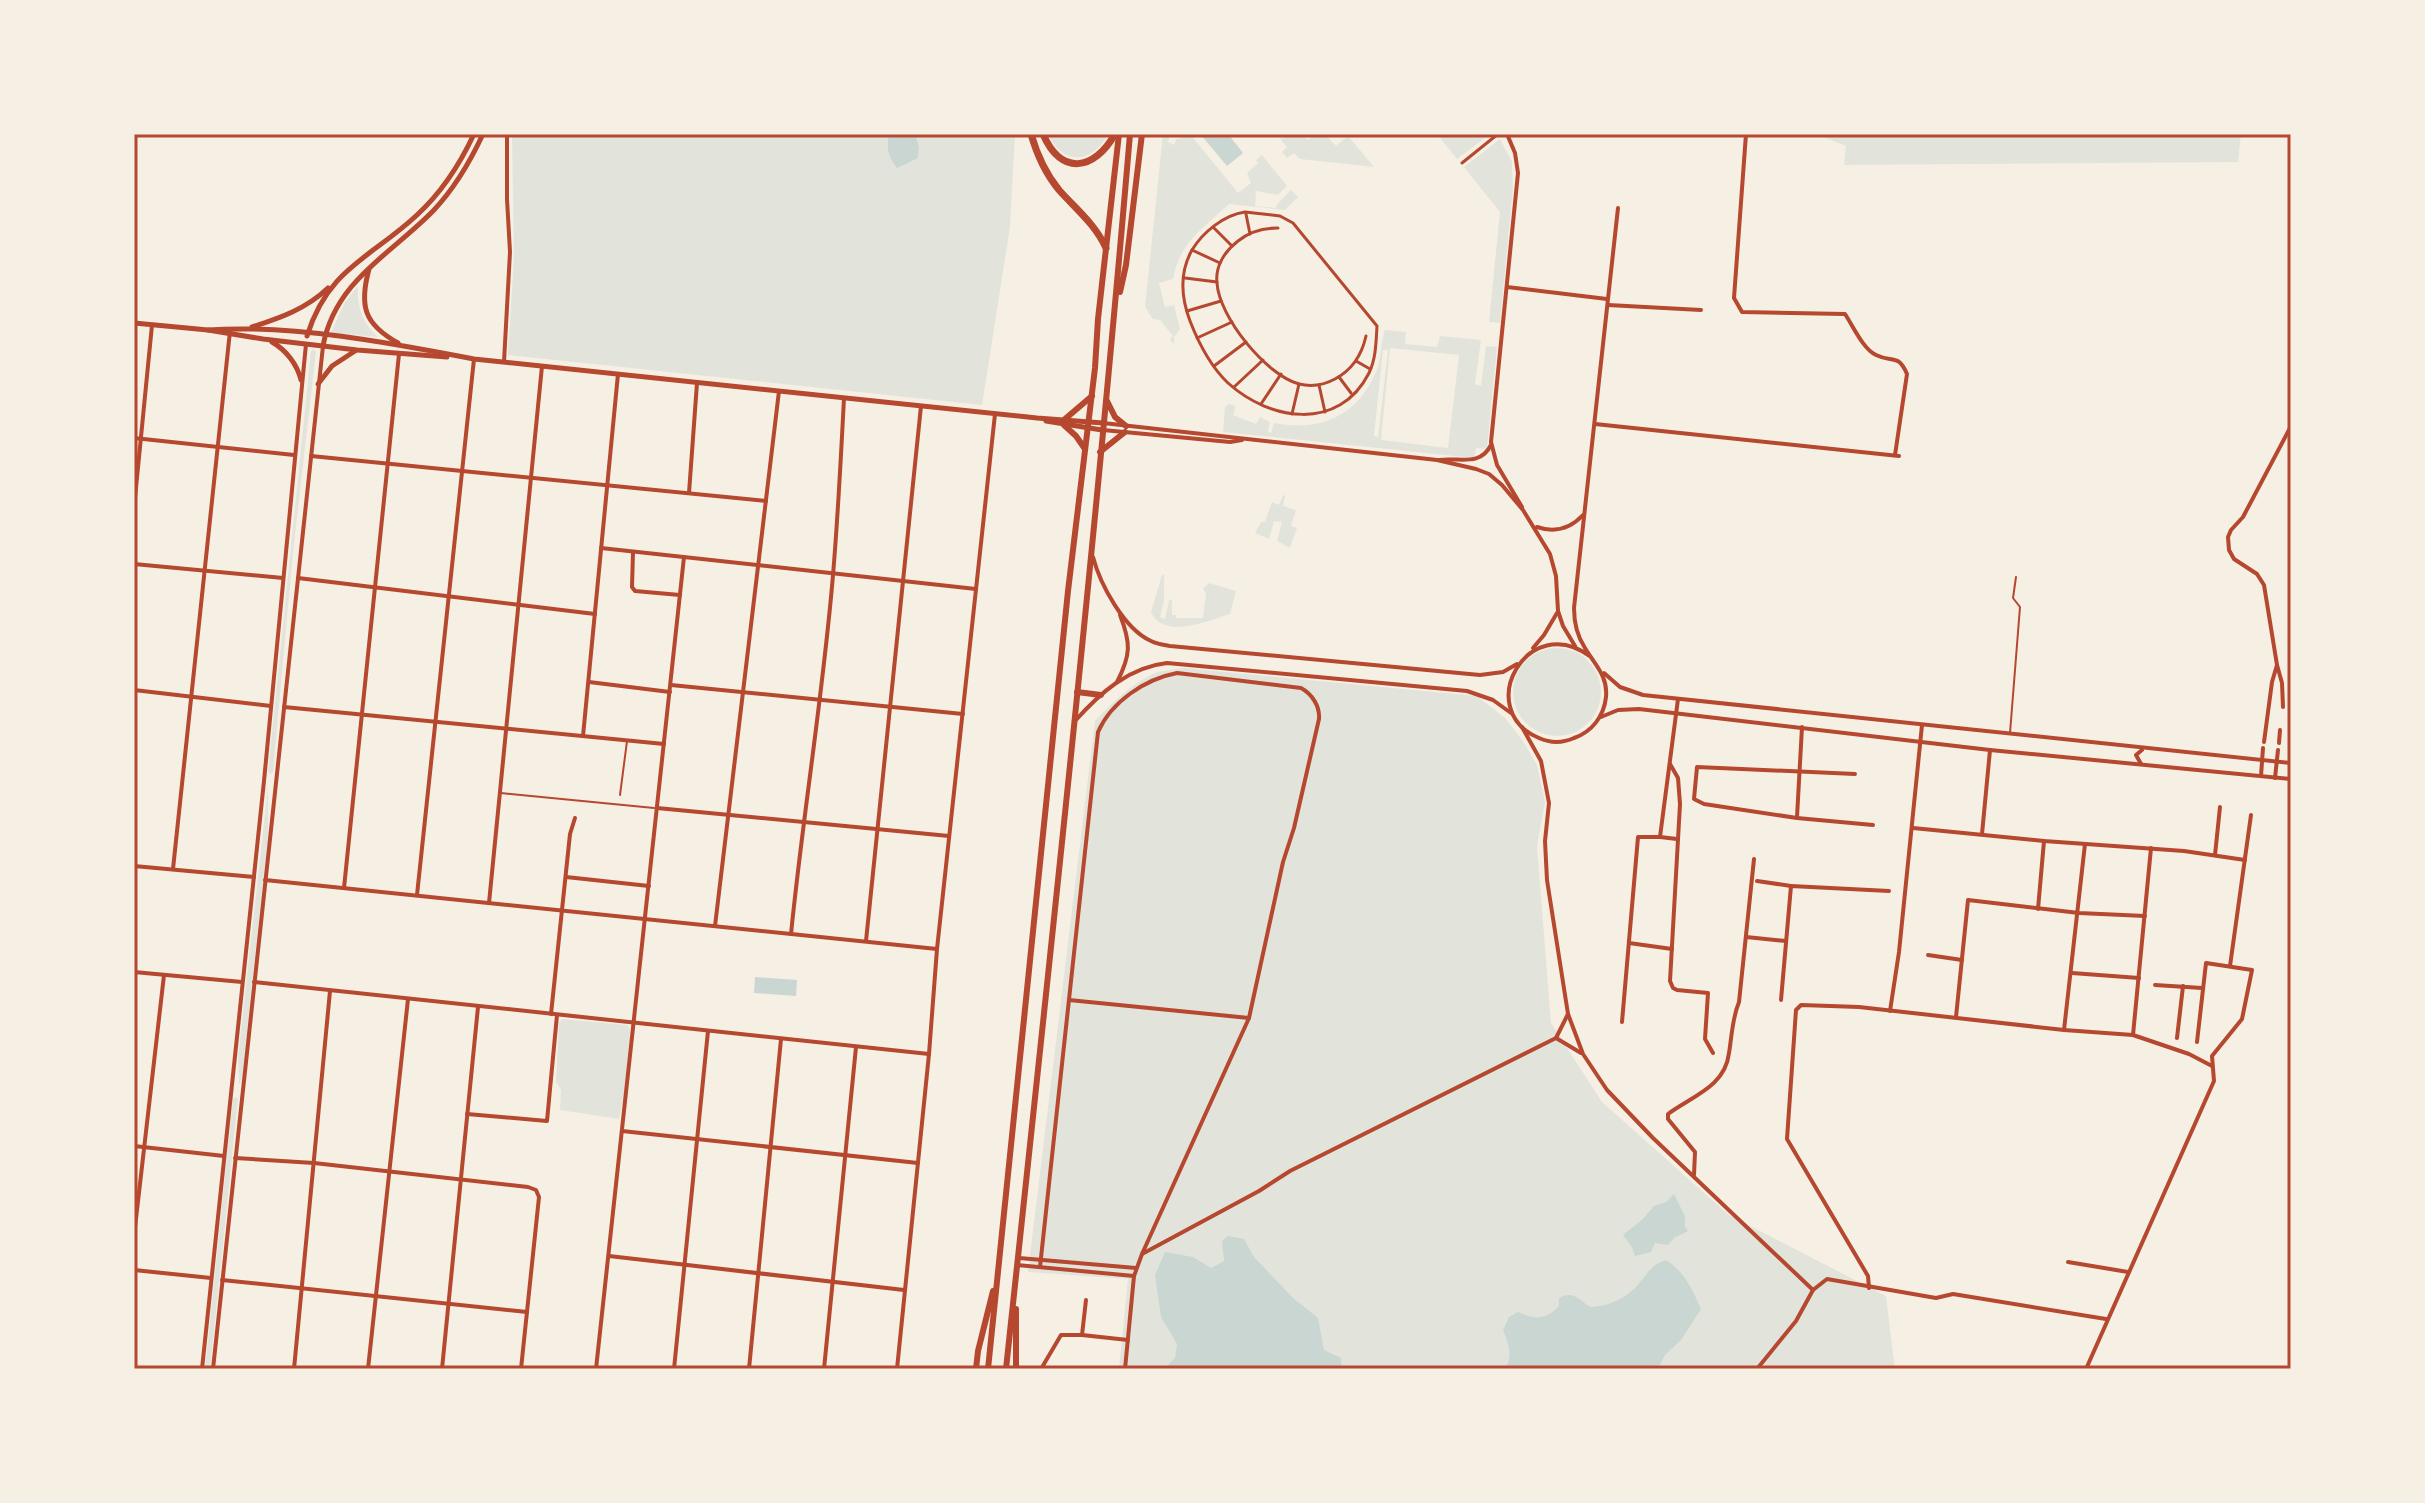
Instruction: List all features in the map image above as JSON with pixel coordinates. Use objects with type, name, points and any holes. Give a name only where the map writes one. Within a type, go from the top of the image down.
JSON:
[{"type":"highway","points":[[1031,134],[1047,173],[1059,190],[1091,222],[1106,248]]},
{"type":"highway","points":[[1043,134],[1058,158],[1079,164],[1097,156],[1117,134]]},
{"type":"main road","points":[[230,331],[287,316],[326,291],[343,273],[398,231],[432,199],[457,167],[474,134]]},
{"type":"main road","points":[[323,346],[342,296],[447,194],[467,166],[483,134]]},
{"type":"main road","points":[[988,1369],[1117,134]]},
{"type":"main road","points":[[1006,1369],[1077,692],[1130,134]]},
{"type":"main road","points":[[1114,315],[1126,265],[1142,134]]},
{"type":"main road","points":[[369,268],[363,300],[370,321],[403,345]]},
{"type":"main road","points":[[306,344],[317,311],[343,273]]},
{"type":"main road","points":[[134,323],[230,331],[263,339],[357,350],[504,362],[1103,426]]},
{"type":"main road","points":[[249,328],[403,345],[472,359]]},
{"type":"main road","points":[[263,339],[281,348],[296,366],[301,380]]},
{"type":"main road","points":[[318,384],[335,363],[357,350]]},
{"type":"main road","points":[[1064,422],[1092,396]]},
{"type":"main road","points":[[1100,452],[1126,429],[1106,398]]},
{"type":"main road","points":[[1064,422],[1085,450]]},
{"type":"main road","points":[[1077,692],[1101,695]]},
{"type":"main road","points":[[976,1369],[999,1269]]},
{"type":"main road","points":[[1015,1284],[1016,1369]]},
{"type":"street","points":[[504,362],[510,252],[507,134]]},
{"type":"street","points":[[1462,163],[1498,134]]},
{"type":"street","points":[[1483,456],[1491,442],[1518,173],[1515,153],[1507,134]]},
{"type":"street","points":[[1594,424],[1897,455],[1907,374],[1903,365],[1896,359],[1876,355],[1868,348],[1845,314],[1742,312],[1737,306],[1734,298],[1746,134]]},
{"type":"street","points":[[1599,719],[1606,700],[1605,680],[1578,635],[1574,613],[1618,208]]},
{"type":"street","points":[[1245,212],[1250,234]]},
{"type":"street","points":[[1245,212],[1285,217],[1334,272],[1377,326],[1370,369],[1352,395],[1325,412],[1292,414],[1261,405],[1234,387],[1213,366],[1186,311],[1183,278],[1192,250],[1213,227],[1245,212]]},
{"type":"street","points":[[1213,227],[1232,246]]},
{"type":"street","points":[[1278,228],[1250,234],[1232,246],[1220,263],[1217,282],[1221,301],[1246,342],[1281,374],[1299,384],[1319,385],[1339,377],[1356,361],[1366,336]]},
{"type":"street","points":[[1192,250],[1220,263]]},
{"type":"street","points":[[1326,278],[1334,272]]},
{"type":"street","points":[[1183,278],[1217,282]]},
{"type":"street","points":[[1507,287],[1607,302],[1701,310]]},
{"type":"street","points":[[1186,311],[1221,301]]},
{"type":"street","points":[[1197,338],[1232,322]]},
{"type":"street","points":[[134,508],[152,325]]},
{"type":"street","points":[[173,869],[230,331]]},
{"type":"street","points":[[1213,366],[1246,342]]},
{"type":"street","points":[[202,1369],[306,344]]},
{"type":"street","points":[[213,1369],[323,346]]},
{"type":"street","points":[[344,888],[399,354]]},
{"type":"street","points":[[417,895],[472,359]]},
{"type":"street","points":[[1234,387],[1263,360]]},
{"type":"street","points":[[1356,361],[1370,369]]},
{"type":"street","points":[[489,903],[542,366]]},
{"type":"street","points":[[583,736],[618,374]]},
{"type":"street","points":[[1261,405],[1281,374]]},
{"type":"street","points":[[1339,377],[1352,395]]},
{"type":"street","points":[[689,493],[697,383]]},
{"type":"street","points":[[1292,414],[1299,384]]},
{"type":"street","points":[[1319,385],[1325,412]]},
{"type":"street","points":[[715,926],[779,391]]},
{"type":"street","points":[[791,934],[833,575],[844,398]]},
{"type":"street","points":[[866,941],[921,406]]},
{"type":"street","points":[[897,1369],[937,949],[995,414]]},
{"type":"street","points":[[1103,426],[1230,442],[1244,440],[1437,460],[1495,457]]},
{"type":"street","points":[[2283,707],[2283,689],[2262,581],[2257,574],[2234,559],[2229,550],[2228,537],[2243,517],[2291,426]]},
{"type":"street","points":[[134,438],[294,455]]},
{"type":"street","points":[[1491,442],[1501,473],[1523,510]]},
{"type":"street","points":[[311,456],[766,501]]},
{"type":"street","points":[[1437,460],[1476,469],[1495,478],[1523,510],[1535,526],[1553,565],[1558,587],[1558,611],[1567,634],[1576,647],[1591,657]]},
{"type":"street","points":[[1495,478],[1501,473]]},
{"type":"street","points":[[1535,526],[1549,530],[1563,529],[1576,522],[1585,511]]},
{"type":"street","points":[[601,548],[976,589]]},
{"type":"street","points":[[1091,550],[1105,591],[1132,626],[1149,641],[1170,646],[1480,675],[1503,672],[1519,663]]},
{"type":"street","points":[[633,552],[632,587],[635,591],[680,595]]},
{"type":"street","points":[[596,1369],[684,557]]},
{"type":"street","points":[[134,564],[283,578]]},
{"type":"street","points":[[298,578],[595,614]]},
{"type":"street","points":[[1115,684],[1125,666],[1129,649],[1118,609]]},
{"type":"street","points":[[1515,718],[1508,690],[1514,671],[1544,635],[1558,611]]},
{"type":"street","points":[[1526,656],[1550,645],[1576,647]]},
{"type":"street","points":[[1073,723],[1128,674],[1149,665],[1167,663],[1467,691],[1493,700],[1515,718],[1541,761],[1549,803],[1545,841],[1547,880],[1568,1014],[1583,1054],[1607,1090],[1653,1138],[1813,1290]]},
{"type":"street","points":[[2261,776],[2271,688],[2277,665]]},
{"type":"street","points":[[1601,671],[1613,682],[1635,693],[1678,699],[2291,763]]},
{"type":"street","points":[[1040,1267],[1098,732],[1111,711],[1137,689],[1166,675],[1190,673],[1301,688],[1320,710],[1249,1018],[1136,1268],[1125,1369]]},
{"type":"street","points":[[588,682],[670,692]]},
{"type":"street","points":[[671,685],[963,714]]},
{"type":"street","points":[[2271,688],[2283,689]]},
{"type":"street","points":[[134,690],[271,706]]},
{"type":"street","points":[[1660,837],[1678,699]]},
{"type":"street","points":[[284,707],[664,744]]},
{"type":"street","points":[[1522,727],[1543,740],[1556,742],[1581,736],[1599,719],[1618,710],[1632,709],[1990,750],[2291,779]]},
{"type":"street","points":[[1890,1011],[1913,828],[1922,725]]},
{"type":"street","points":[[1797,818],[1802,727]]},
{"type":"street","points":[[2275,778],[2280,730]]},
{"type":"street","points":[[2141,764],[2136,755],[2145,749]]},
{"type":"street","points":[[1982,834],[1990,750]]},
{"type":"street","points":[[1669,762],[1678,778],[1680,804],[1670,981],[1673,988],[1683,992],[1708,993],[1705,1039],[1713,1053]]},
{"type":"street","points":[[1855,774],[1697,767],[1694,799],[1704,804],[1797,818],[1873,825]]},
{"type":"street","points":[[264,781],[276,783]]},
{"type":"street","points":[[2215,855],[2220,807]]},
{"type":"street","points":[[657,808],[949,836]]},
{"type":"street","points":[[2230,966],[2251,815]]},
{"type":"street","points":[[467,1114],[547,1121],[562,910],[570,834],[575,818]]},
{"type":"street","points":[[1913,828],[2151,848],[2245,860]]},
{"type":"street","points":[[1622,1022],[1638,837],[1678,839]]},
{"type":"street","points":[[2038,909],[2044,841]]},
{"type":"street","points":[[2064,1030],[2085,844]]},
{"type":"street","points":[[2133,1035],[2151,848]]},
{"type":"street","points":[[1694,1175],[1695,1152],[1672,1125],[1668,1114],[1708,1089],[1727,1066],[1734,1015],[1739,1002],[1754,859]]},
{"type":"street","points":[[134,866],[254,877]]},
{"type":"street","points":[[566,877],[649,886]]},
{"type":"street","points":[[265,880],[937,949]]},
{"type":"street","points":[[1757,881],[1791,886],[1889,891]]},
{"type":"street","points":[[1781,1000],[1791,886]]},
{"type":"street","points":[[1956,1017],[1968,900],[2079,913],[2145,916]]},
{"type":"street","points":[[1746,937],[1786,941]]},
{"type":"street","points":[[1629,943],[1672,949]]},
{"type":"street","points":[[1928,955],[1962,960]]},
{"type":"street","points":[[2086,1369],[2214,1081],[2212,1056],[2242,1019],[2252,970],[2206,963],[2197,1042]]},
{"type":"street","points":[[134,972],[242,982]]},
{"type":"street","points":[[2072,973],[2139,978]]},
{"type":"street","points":[[134,1236],[164,975]]},
{"type":"street","points":[[254,982],[929,1054]]},
{"type":"street","points":[[2155,985],[2202,988]]},
{"type":"street","points":[[2177,1038],[2183,986]]},
{"type":"street","points":[[294,1369],[330,991]]},
{"type":"street","points":[[368,1369],[408,999]]},
{"type":"street","points":[[1068,1000],[1249,1018]]},
{"type":"street","points":[[1869,1288],[1868,1276],[1787,1139],[1798,1007],[1801,1005],[1859,1007],[2133,1035],[2189,1054],[2212,1066]]},
{"type":"street","points":[[442,1369],[478,1007]]},
{"type":"street","points":[[1142,1254],[1290,1171],[1556,1038],[1568,1014]]},
{"type":"street","points":[[674,1369],[708,1031]]},
{"type":"street","points":[[1556,1038],[1583,1054]]},
{"type":"street","points":[[749,1369],[781,1039]]},
{"type":"street","points":[[824,1369],[856,1047]]},
{"type":"street","points":[[231,1091],[242,1092]]},
{"type":"street","points":[[622,1131],[918,1163]]},
{"type":"street","points":[[134,1146],[224,1156]]},
{"type":"street","points":[[235,1158],[314,1163],[536,1190],[539,1197],[521,1369]]},
{"type":"street","points":[[609,1256],[904,1290]]},
{"type":"street","points":[[1017,1261],[1041,1260],[1136,1268]]},
{"type":"street","points":[[1017,1261],[1040,1267],[1134,1276]]},
{"type":"street","points":[[2068,1262],[2128,1272]]},
{"type":"street","points":[[134,1270],[211,1278]]},
{"type":"street","points":[[1757,1369],[1796,1321],[1813,1290],[1827,1279],[1936,1298],[1953,1294],[2107,1319]]},
{"type":"street","points":[[222,1280],[527,1312]]},
{"type":"street","points":[[1082,1335],[1086,1300]]},
{"type":"street","points":[[1041,1369],[1061,1335],[1129,1340]]},
{"type":"lane","points":[[2009,735],[2020,607],[2013,598],[2016,577]]},
{"type":"lane","points":[[620,795],[627,741]]},
{"type":"lane","points":[[500,793],[657,808]]},
{"type":"shaded area","points":[[512,134],[1015,134],[1010,227],[982,405],[508,355],[514,256]]},
{"type":"shaded area","points":[[889,134],[915,134],[918,158],[897,168],[888,152]]},
{"type":"shaded area","points":[[1048,134],[1108,134],[1094,151],[1078,157],[1061,152]]},
{"type":"shaded area","points":[[1163,134],[1170,135],[1168,142],[1174,145],[1182,134],[1190,134],[1238,193],[1251,183],[1247,173],[1262,155],[1287,186],[1278,195],[1256,191],[1255,206],[1276,208],[1291,190],[1298,197],[1285,210],[1229,204],[1187,245],[1173,279],[1159,283],[1165,307],[1174,305],[1180,329],[1174,337],[1174,344],[1170,340],[1173,336],[1160,320],[1153,319],[1145,307]]},
{"type":"shaded area","points":[[1228,134],[1243,153],[1227,166],[1201,135]]},
{"type":"shaded area","points":[[1276,134],[1282,139],[1288,134],[1303,134],[1308,140],[1316,134],[1325,134],[1336,146],[1348,136],[1374,167],[1300,159],[1294,153],[1287,158],[1282,152],[1287,147]]},
{"type":"shaded area","points":[[1437,134],[1490,134],[1457,159]]},
{"type":"shaded area","points":[[1816,134],[2241,134],[2238,162],[1844,165],[1846,146]]},
{"type":"shaded area","points":[[1500,139],[1512,162],[1513,188],[1500,323],[1489,322],[1500,212],[1464,167]]},
{"type":"shaded area","points":[[358,286],[362,314],[378,337],[331,333],[345,302]]},
{"type":"shaded area","points":[[1385,330],[1406,332],[1405,344],[1437,347],[1440,336],[1481,340],[1475,384],[1481,386],[1486,346],[1497,347],[1487,449],[1476,448],[1474,458],[1223,432],[1225,407],[1229,404],[1236,406],[1233,415],[1256,424],[1260,417],[1270,422],[1268,431],[1271,433],[1274,423],[1306,425],[1335,418],[1358,400],[1368,387],[1379,362]],"holes":[[[1390,348],[1459,355],[1448,448],[1381,440]],[[1383,350],[1388,350],[1378,437],[1374,436]]]},
{"type":"shaded area","points":[[314,349],[273,772],[270,774],[311,351]]},
{"type":"shaded area","points":[[1283,495],[1283,506],[1296,510],[1291,526],[1297,528],[1290,548],[1277,541],[1282,522],[1274,521],[1269,539],[1255,533],[1261,522],[1265,522],[1272,502],[1279,505]]},
{"type":"shaded area","points":[[1162,575],[1164,600],[1160,617],[1165,619],[1169,600],[1172,600],[1172,615],[1176,618],[1203,618],[1206,593],[1203,589],[1209,583],[1236,591],[1230,614],[1187,626],[1165,625],[1151,612]]},
{"type":"shaded area","points":[[1557,648],[1574,652],[1588,661],[1597,675],[1601,692],[1597,709],[1588,723],[1574,732],[1557,736],[1540,732],[1526,723],[1517,709],[1513,692],[1517,675],[1526,661],[1540,652]]},
{"type":"shaded area","points":[[1184,668],[1477,696],[1505,718],[1537,765],[1545,802],[1537,846],[1551,1023],[1602,1102],[1729,1215],[1886,1296],[1895,1369],[1119,1369],[1128,1279],[1028,1272],[1095,721],[1140,681],[1158,672]]},
{"type":"shaded area","points":[[268,787],[268,835],[239,1085],[238,1057]]},
{"type":"shaded area","points":[[755,977],[797,980],[796,996],[754,993]]},
{"type":"shaded area","points":[[562,1019],[627,1025],[630,1029],[619,1119],[560,1110],[561,1090],[556,1082],[559,1023]]},
{"type":"shaded area","points":[[236,1097],[210,1369],[205,1369],[233,1099]]},
{"type":"shaded area","points":[[1674,1194],[1685,1216],[1688,1231],[1668,1245],[1655,1243],[1651,1252],[1635,1256],[1623,1235],[1654,1206],[1666,1202]]},
{"type":"shaded area","points":[[1228,1236],[1244,1239],[1254,1257],[1293,1298],[1318,1318],[1324,1350],[1341,1358],[1342,1369],[1164,1369],[1175,1358],[1177,1344],[1161,1317],[1155,1275],[1165,1252],[1193,1257],[1211,1268],[1224,1261],[1222,1241]]},
{"type":"shaded area","points":[[1666,1260],[1683,1276],[1701,1309],[1681,1340],[1665,1355],[1658,1369],[1505,1369],[1509,1350],[1503,1330],[1509,1317],[1518,1312],[1535,1317],[1545,1316],[1559,1306],[1559,1298],[1568,1295],[1575,1296],[1590,1307],[1612,1303],[1625,1296],[1652,1268]]}]
